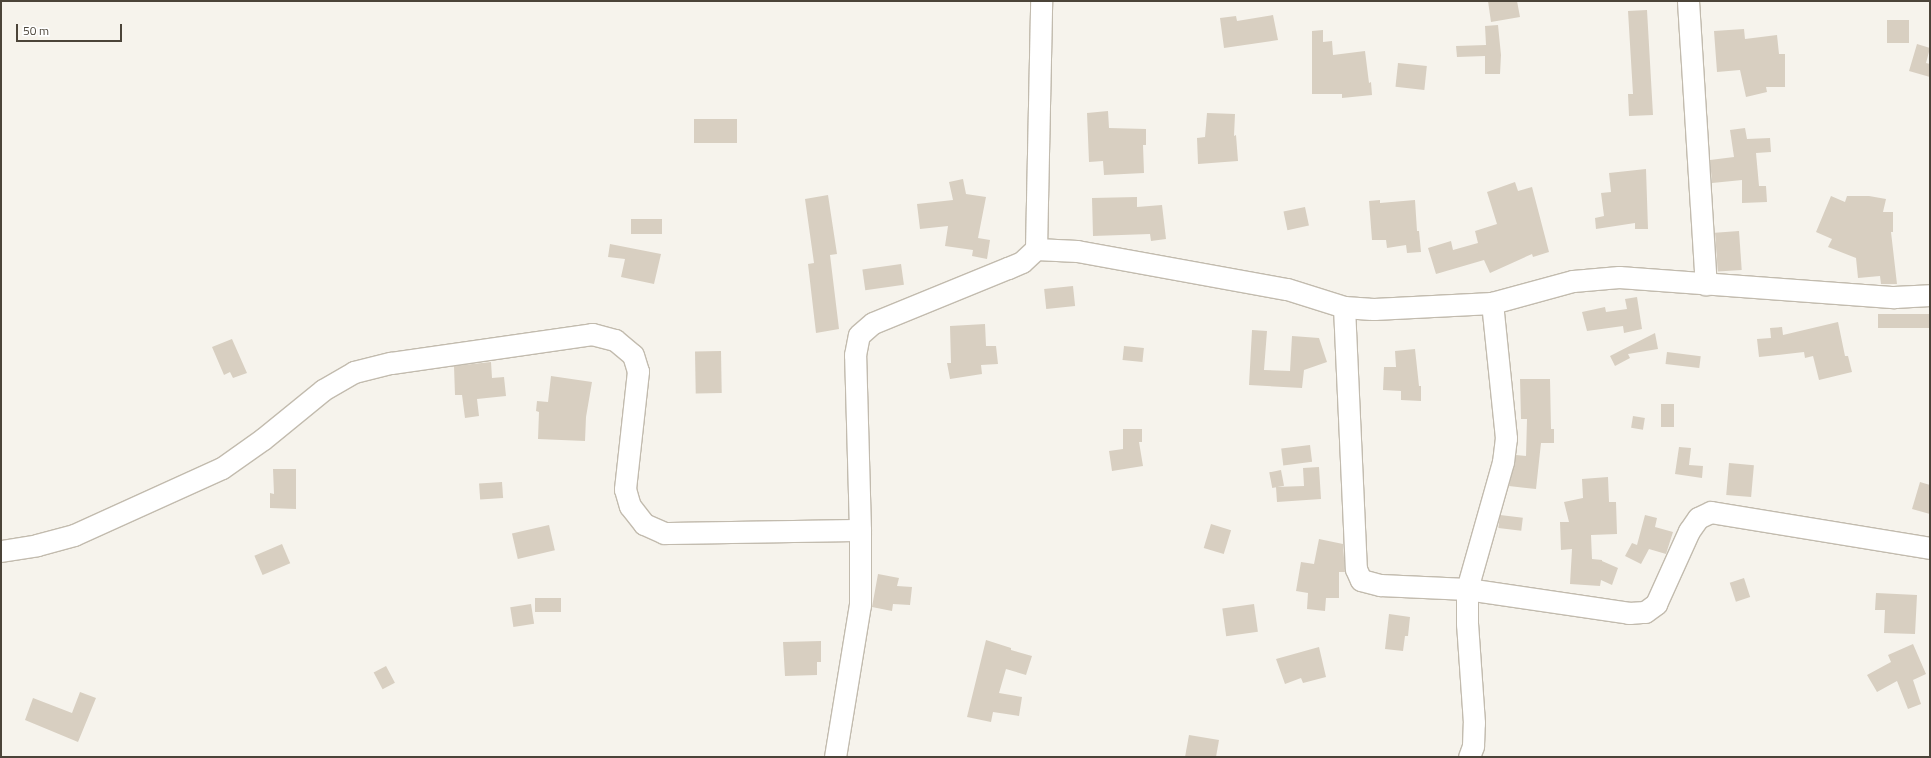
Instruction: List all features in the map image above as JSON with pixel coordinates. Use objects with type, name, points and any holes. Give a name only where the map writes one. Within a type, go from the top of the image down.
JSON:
[{"type":"street","points":[[1036,249],[1041,1]]},
{"type":"street","points":[[1688,1],[1706,284]]},
{"type":"street","points":[[834,757],[860,605],[860,530],[855,355],[859,336],[873,323],[1022,262],[1036,249],[1077,251],[1286,289],[1344,307],[1374,309],[1492,303],[1573,281],[1611,278],[1894,297],[1930,295]]},
{"type":"street","points":[[1469,757],[1473,746],[1474,722],[1467,624],[1467,589],[1503,462],[1506,438],[1492,303]]},
{"type":"street","points":[[1344,307],[1356,569],[1361,580],[1380,585],[1467,589],[1629,613],[1645,612],[1656,604],[1688,531],[1698,518],[1711,512],[1930,548]]},
{"type":"street","points":[[1,551],[36,545],[74,535],[222,468],[263,439],[323,390],[354,372],[392,363],[592,334],[615,340],[633,355],[638,371],[624,489],[630,506],[644,524],[664,533],[860,530]]},
{"type":"building","points":[[1488,1],[1517,1],[1520,17],[1491,22]]},
{"type":"building","points":[[1647,10],[1653,115],[1629,116],[1628,94],[1633,94],[1628,11]]},
{"type":"building","points":[[1273,15],[1278,40],[1224,48],[1220,18],[1236,16],[1237,21]]},
{"type":"building","points":[[1887,20],[1909,20],[1909,43],[1887,43]]},
{"type":"building","points":[[1498,25],[1501,55],[1500,74],[1485,74],[1485,56],[1457,57],[1456,46],[1486,45],[1485,26]]},
{"type":"building","points":[[1744,29],[1745,39],[1777,35],[1779,54],[1785,54],[1785,87],[1766,87],[1767,92],[1746,97],[1740,70],[1717,72],[1714,31]]},
{"type":"building","points":[[1323,30],[1323,42],[1332,41],[1333,55],[1365,51],[1372,95],[1342,98],[1342,94],[1312,94],[1312,31]]},
{"type":"building","points":[[1917,44],[1930,48],[1926,63],[1930,64],[1930,77],[1909,71]]},
{"type":"building","points":[[1398,63],[1427,66],[1424,90],[1395,87]]},
{"type":"building","points":[[1108,111],[1109,128],[1146,129],[1146,145],[1143,145],[1144,173],[1104,175],[1103,161],[1089,162],[1087,113]]},
{"type":"building","points":[[1207,113],[1235,114],[1234,136],[1236,135],[1238,161],[1198,164],[1197,138],[1205,137]]},
{"type":"building","points":[[694,119],[737,119],[737,143],[694,143]]},
{"type":"building","points":[[1745,128],[1747,139],[1770,138],[1771,152],[1756,153],[1759,186],[1766,186],[1767,202],[1742,203],[1742,180],[1712,183],[1710,160],[1734,157],[1730,130]]},
{"type":"building","points":[[1646,169],[1648,229],[1635,229],[1635,223],[1596,229],[1595,218],[1604,216],[1601,193],[1611,192],[1609,173]]},
{"type":"building","points":[[963,179],[966,194],[986,197],[978,238],[990,240],[987,259],[972,256],[973,250],[945,246],[948,226],[920,229],[917,204],[953,200],[949,182]]},
{"type":"building","points":[[1515,182],[1518,191],[1532,187],[1549,252],[1533,257],[1532,254],[1490,273],[1484,260],[1436,274],[1428,248],[1451,241],[1453,250],[1478,243],[1475,231],[1497,224],[1487,192]]},
{"type":"building","points":[[828,195],[837,254],[830,255],[839,329],[816,333],[808,264],[814,263],[805,199]]},
{"type":"building","points":[[1831,196],[1845,202],[1847,196],[1869,196],[1886,199],[1883,212],[1893,212],[1893,232],[1891,232],[1897,284],[1881,284],[1880,276],[1858,278],[1856,258],[1828,247],[1832,239],[1816,232]]},
{"type":"building","points":[[1137,197],[1137,207],[1162,205],[1166,239],[1151,241],[1150,234],[1093,236],[1092,198]]},
{"type":"building","points":[[1380,200],[1380,203],[1415,200],[1417,231],[1419,231],[1421,252],[1407,253],[1406,245],[1387,248],[1386,240],[1372,240],[1369,201]]},
{"type":"building","points":[[1305,207],[1309,226],[1287,230],[1283,212]]},
{"type":"building","points":[[631,219],[662,219],[662,234],[631,234]]},
{"type":"building","points":[[1739,231],[1742,270],[1718,272],[1715,233]]},
{"type":"building","points":[[610,244],[661,254],[654,284],[621,277],[625,259],[608,257]]},
{"type":"building","points":[[901,264],[904,285],[865,290],[862,269]]},
{"type":"building","points":[[1073,286],[1075,306],[1046,309],[1044,289]]},
{"type":"building","points":[[1637,297],[1642,329],[1624,333],[1623,326],[1587,331],[1582,312],[1605,307],[1606,312],[1627,309],[1625,299]]},
{"type":"building","points":[[1878,314],[1930,314],[1930,328],[1878,328]]},
{"type":"building","points":[[1838,322],[1845,356],[1848,356],[1852,372],[1819,380],[1813,356],[1805,358],[1804,352],[1759,357],[1757,339],[1771,338],[1770,328],[1782,327],[1783,335]]},
{"type":"building","points":[[985,324],[986,346],[996,346],[998,364],[981,365],[982,374],[950,379],[947,363],[951,363],[950,326]]},
{"type":"building","points":[[1252,330],[1267,331],[1264,370],[1290,371],[1292,336],[1319,338],[1327,362],[1304,370],[1302,388],[1249,385]]},
{"type":"building","points":[[1655,333],[1658,349],[1628,354],[1630,358],[1615,366],[1610,356]]},
{"type":"building","points":[[232,339],[247,373],[233,378],[230,372],[224,375],[212,347]]},
{"type":"building","points":[[1124,346],[1144,348],[1142,362],[1123,360]]},
{"type":"building","points":[[1415,349],[1419,386],[1421,386],[1421,401],[1401,400],[1401,391],[1383,390],[1384,367],[1396,367],[1395,351]]},
{"type":"building","points":[[695,351],[721,351],[722,393],[696,393]]},
{"type":"building","points":[[1667,352],[1701,356],[1699,368],[1666,364]]},
{"type":"building","points":[[491,362],[492,378],[504,377],[506,396],[477,399],[479,416],[465,418],[462,395],[455,395],[454,366]]},
{"type":"building","points":[[551,376],[592,382],[586,417],[585,441],[538,439],[539,412],[536,411],[537,401],[548,402]]},
{"type":"building","points":[[1520,379],[1550,379],[1551,429],[1554,429],[1554,443],[1541,443],[1536,489],[1509,486],[1516,455],[1526,456],[1527,419],[1521,419]]},
{"type":"building","points":[[1661,404],[1674,404],[1674,427],[1661,427]]},
{"type":"building","points":[[1633,416],[1645,418],[1643,430],[1631,428]]},
{"type":"building","points":[[1123,429],[1142,429],[1142,442],[1139,442],[1143,466],[1112,471],[1109,451],[1123,449]]},
{"type":"building","points":[[1310,445],[1312,462],[1283,465],[1281,449]]},
{"type":"building","points":[[1679,447],[1691,448],[1689,465],[1703,466],[1702,478],[1675,474]]},
{"type":"building","points":[[1729,463],[1754,465],[1751,497],[1726,495]]},
{"type":"building","points":[[1319,467],[1321,499],[1277,502],[1276,487],[1304,486],[1303,468]]},
{"type":"building","points":[[273,469],[296,469],[296,509],[270,508],[270,493],[274,494]]},
{"type":"building","points":[[1281,470],[1284,486],[1272,488],[1269,472]]},
{"type":"building","points":[[1608,477],[1609,502],[1616,502],[1617,534],[1591,535],[1592,559],[1602,560],[1618,568],[1612,585],[1601,580],[1600,586],[1570,584],[1572,549],[1561,550],[1560,522],[1569,522],[1564,502],[1583,498],[1582,479]]},
{"type":"building","points":[[502,482],[503,498],[480,500],[479,484]]},
{"type":"building","points":[[1920,482],[1930,485],[1930,514],[1912,509]]},
{"type":"building","points":[[1500,515],[1523,518],[1521,531],[1498,528]]},
{"type":"building","points":[[1645,515],[1657,518],[1655,527],[1673,532],[1666,554],[1649,549],[1641,564],[1625,556],[1632,543],[1637,545]]},
{"type":"building","points":[[1211,524],[1231,530],[1224,554],[1204,548]]},
{"type":"building","points":[[549,525],[555,550],[518,559],[512,534]]},
{"type":"building","points":[[1319,539],[1343,544],[1345,572],[1339,572],[1339,598],[1326,598],[1325,611],[1307,609],[1308,593],[1296,591],[1301,562],[1314,564]]},
{"type":"building","points":[[282,544],[290,563],[263,575],[254,556]]},
{"type":"building","points":[[878,574],[899,578],[897,586],[912,587],[910,605],[893,604],[892,611],[872,607]]},
{"type":"building","points":[[1744,578],[1750,597],[1736,602],[1730,583]]},
{"type":"building","points":[[1876,593],[1917,595],[1915,634],[1884,633],[1885,610],[1875,610]]},
{"type":"building","points":[[535,598],[561,598],[561,612],[535,612]]},
{"type":"building","points":[[531,604],[534,624],[513,627],[510,607]]},
{"type":"building","points":[[1254,604],[1258,632],[1226,636],[1222,608]]},
{"type":"building","points":[[1389,614],[1410,617],[1408,636],[1405,636],[1403,651],[1385,649]]},
{"type":"building","points":[[986,640],[1011,648],[1011,650],[1032,656],[1026,675],[1006,669],[999,693],[1022,697],[1019,716],[993,712],[991,722],[967,717]]},
{"type":"building","points":[[821,641],[821,662],[817,662],[817,675],[785,676],[783,642]]},
{"type":"building","points":[[1913,644],[1926,674],[1913,680],[1921,704],[1908,709],[1897,681],[1877,692],[1867,675],[1891,662],[1888,655]]},
{"type":"building","points":[[1319,647],[1326,677],[1303,683],[1301,678],[1285,684],[1276,659]]},
{"type":"building","points":[[386,666],[395,683],[383,689],[374,673]]},
{"type":"building","points":[[80,692],[96,698],[78,742],[25,720],[33,698],[72,713]]},
{"type":"building","points":[[1189,735],[1219,740],[1216,757],[1185,757]]}]
